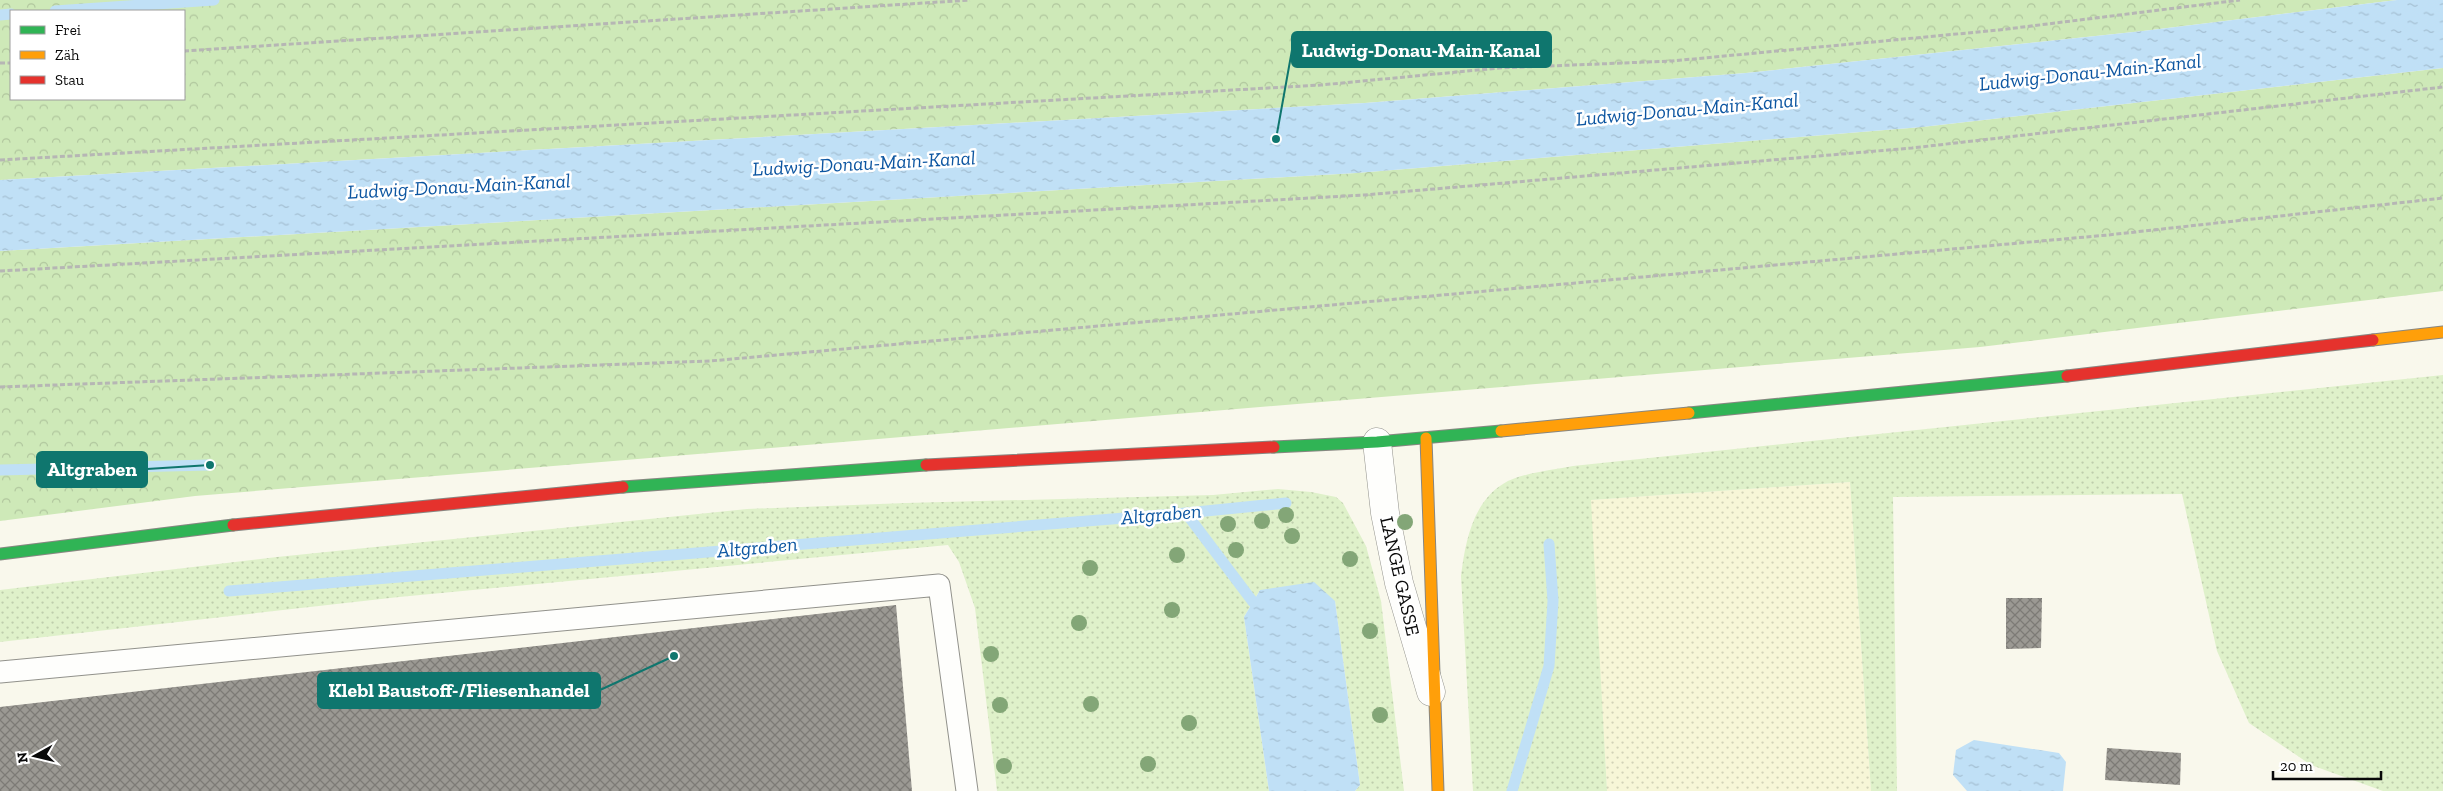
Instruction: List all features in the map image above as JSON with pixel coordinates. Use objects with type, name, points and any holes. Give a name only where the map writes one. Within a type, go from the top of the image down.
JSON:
[{"type":"main road","points":[[0,554],[191,529],[403,507],[696,482],[908,466],[1426,438],[1986,386],[2443,332]]},
{"type":"main road","name":"LANGE GASSE","points":[[1426,438],[1438,791]]},
{"type":"street","name":"LANGE GASSE","points":[[1376,442],[1385,513],[1397,575],[1436,707]]},
{"type":"lane","points":[[0,672],[938,585],[967,791]]},
{"type":"path","points":[[185,51],[970,0]]},
{"type":"path","points":[[0,160],[1322,85],[1499,68],[1672,61],[1999,30],[2240,0]]},
{"type":"path","points":[[0,271],[1364,196],[1912,148],[2443,87]]},
{"type":"path","points":[[0,386],[710,361],[2108,235],[2443,198]]},
{"type":"green space","points":[[0,0],[2397,0],[2143,31],[1746,73],[1365,103],[0,180]]},
{"type":"green space","points":[[2443,68],[2443,291],[1980,347],[195,496],[0,521],[0,251],[1356,173],[1922,127]]},
{"type":"green space","points":[[2443,375],[2443,791],[2383,791],[2311,765],[2249,723],[2217,651],[2182,494],[1893,497],[1897,791],[1871,791],[1850,482],[1591,500],[1607,791],[1473,791],[1461,576],[1468,538],[1477,513],[1492,492],[1510,480],[1573,466]]},
{"type":"green space","points":[[1850,482],[1871,791],[1607,791],[1590,500]]},
{"type":"green space","points":[[1278,489],[1311,492],[1336,497],[1343,503],[1366,546],[1381,601],[1404,791],[1355,791],[1360,785],[1335,601],[1260,590],[1244,617],[1269,791],[997,791],[975,608],[959,562],[948,545],[399,597],[0,642],[0,590],[277,557],[747,509],[1213,495]]},
{"type":"water","points":[[2397,0],[2443,0],[2443,68],[1922,127],[1356,173],[0,251],[0,180],[1365,103],[1746,73],[2143,31]]},
{"type":"water","points":[[1314,582],[1335,601],[1360,785],[1355,791],[1269,791],[1244,617],[1260,590]]},
{"type":"water","points":[[1974,740],[2059,753],[2066,762],[2063,791],[1967,791],[1953,775],[1956,750]]},
{"type":"building","points":[[2006,598],[2042,598],[2041,648],[2006,649]]},
{"type":"building","points":[[896,605],[912,791],[0,791],[0,707]]},
{"type":"building","points":[[2107,748],[2181,753],[2180,785],[2105,780]]},
{"type":"waterway","points":[[69,10],[214,0]]},
{"type":"waterway","points":[[0,15],[10,14]]},
{"type":"waterway","name":"Altgraben","points":[[0,470],[210,465]]},
{"type":"waterway","name":"Altgraben","points":[[229,591],[1186,513],[1286,503]]},
{"type":"waterway","points":[[1186,513],[1253,602]]},
{"type":"waterway","points":[[1512,791],[1549,666],[1553,601],[1549,544]]},
{"type":"traffic: fast","points":[[1689,413],[2067,376]]},
{"type":"traffic: fast","points":[[1274,447],[1377,442],[1501,431]]},
{"type":"traffic: fast","points":[[623,487],[926,465]]},
{"type":"traffic: fast","points":[[0,554],[233,525]]},
{"type":"traffic: slow","points":[[2373,340],[2443,332]]},
{"type":"traffic: slow","points":[[1501,431],[1689,413]]},
{"type":"traffic: slow","points":[[1426,438],[1438,791]]},
{"type":"traffic: jam","points":[[2067,376],[2373,340]]},
{"type":"traffic: jam","points":[[926,465],[1274,447]]},
{"type":"traffic: jam","points":[[233,525],[623,487]]},
{"type":"place","name":"Ludwig-Donau-Main-Kanal","points":[[1276,139]]},
{"type":"place","name":"Altgraben","points":[[210,465]]},
{"type":"place","name":"Klebl Baustoff-/Fliesenhandel","points":[[674,656]]}]
